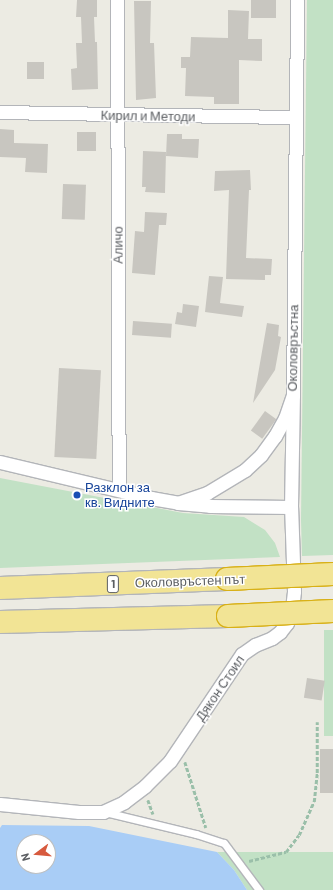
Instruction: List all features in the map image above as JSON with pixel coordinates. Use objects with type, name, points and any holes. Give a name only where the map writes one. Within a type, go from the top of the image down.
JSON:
[{"type":"highway","name":"Околовръстен път","points":[[0,588],[333,574]]},
{"type":"highway","points":[[0,622],[228,616],[333,611]]},
{"type":"street","name":"Аличо","points":[[117,0],[119,489]]},
{"type":"street","name":"Околовръстна","points":[[0,462],[178,503],[207,493],[246,470],[261,455],[276,436],[285,418],[293,395],[297,0]]},
{"type":"street","name":"Кирил и Методи","points":[[0,112],[296,117]]},
{"type":"street","name":"Дякон Стоил","points":[[0,804],[79,812],[103,812],[124,802],[145,786],[170,762],[242,654],[280,632],[287,622],[292,608],[294,592],[291,507],[293,395]]},
{"type":"street","points":[[178,503],[210,506],[291,507]]},
{"type":"lane","points":[[103,812],[224,843],[259,890]]},
{"type":"path","points":[[240,863],[286,852],[299,835],[314,802],[317,773],[317,722]]},
{"type":"path","points":[[182,744],[188,773],[202,812],[208,838]]},
{"type":"path","points":[[145,786],[149,806],[158,826]]},
{"type":"green space","points":[[307,0],[333,0],[333,555],[302,556],[301,520]]},
{"type":"green space","points":[[0,478],[183,513],[244,517],[265,530],[275,543],[280,557],[0,568]]},
{"type":"green space","points":[[324,630],[333,630],[333,736],[324,736]]},
{"type":"green space","points":[[217,852],[333,852],[333,890],[247,890],[234,870]]},
{"type":"water","points":[[2,825],[89,826],[217,852],[234,870],[247,890],[0,890],[0,828]]},
{"type":"building","points":[[77,0],[97,0],[97,17],[94,17],[95,42],[97,42],[98,89],[72,90],[71,69],[77,68],[76,43],[82,43],[81,17],[76,17]]},
{"type":"building","points":[[251,0],[276,0],[276,18],[251,18]]},
{"type":"building","points":[[134,1],[151,1],[150,43],[154,43],[156,98],[136,100]]},
{"type":"building","points":[[228,10],[249,11],[248,39],[262,39],[262,61],[239,60],[239,104],[214,104],[214,97],[185,96],[186,68],[181,68],[181,57],[190,57],[191,37],[228,38]]},
{"type":"building","points":[[27,62],[44,62],[44,79],[27,79]]},
{"type":"building","points":[[0,129],[14,130],[14,143],[48,144],[47,173],[25,172],[26,158],[0,157]]},
{"type":"building","points":[[77,132],[96,132],[96,151],[77,151]]},
{"type":"building","points":[[167,134],[182,134],[182,139],[199,139],[198,158],[166,156]]},
{"type":"building","points":[[143,151],[166,152],[165,193],[145,192],[146,187],[142,187]]},
{"type":"building","points":[[250,170],[251,190],[249,190],[246,258],[272,259],[271,275],[265,275],[265,280],[226,279],[229,190],[214,191],[215,171]]},
{"type":"building","points":[[63,184],[86,185],[85,220],[62,219]]},
{"type":"building","points":[[145,212],[167,213],[166,225],[159,225],[155,275],[132,273],[135,231],[144,232]]},
{"type":"building","points":[[209,276],[223,277],[220,303],[244,306],[242,317],[205,312]]},
{"type":"building","points":[[183,304],[199,306],[196,327],[175,324],[177,312],[182,313]]},
{"type":"building","points":[[133,321],[172,324],[171,338],[132,335]]},
{"type":"building","points":[[267,323],[279,325],[278,336],[281,337],[275,370],[253,403]]},
{"type":"building","points":[[59,368],[101,370],[96,459],[54,457]]},
{"type":"building","points":[[265,411],[276,419],[262,439],[251,430]]},
{"type":"building","points":[[307,678],[325,681],[322,701],[304,698]]},
{"type":"building","points":[[320,749],[333,749],[333,793],[320,793]]},
{"type":"place","name":"Разклон за кв. Видните","points":[[77,495]]}]
